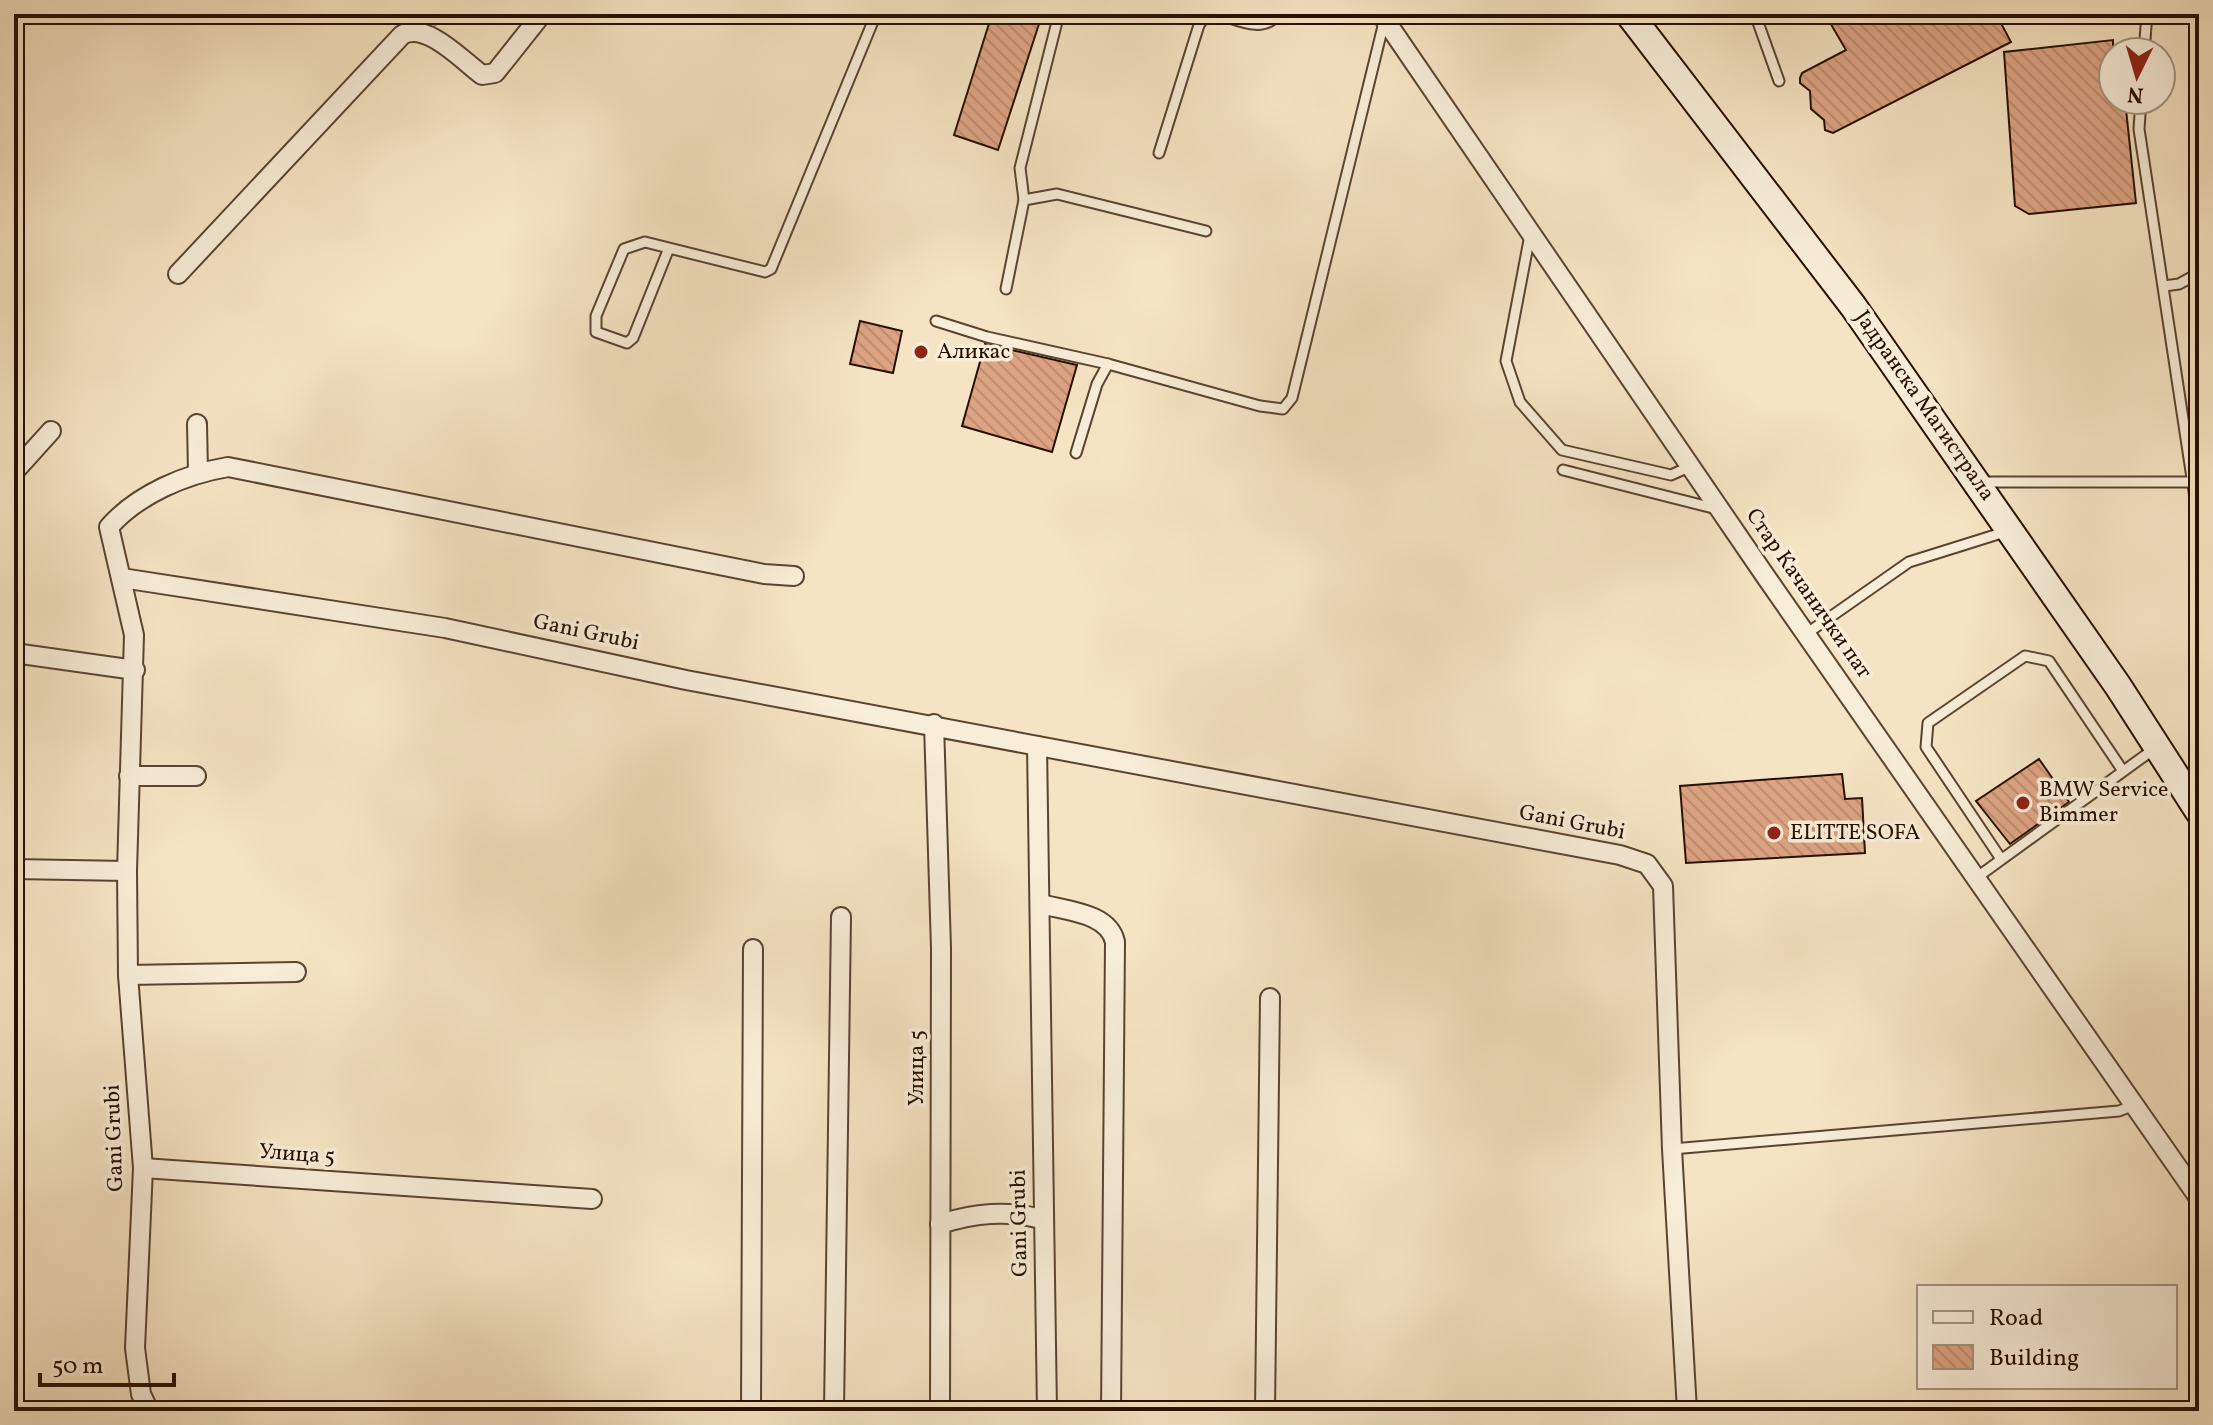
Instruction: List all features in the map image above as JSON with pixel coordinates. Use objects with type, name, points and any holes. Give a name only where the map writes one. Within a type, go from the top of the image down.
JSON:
[{"type":"street","points":[[178,274],[402,35],[415,30],[423,32],[482,75],[489,76],[495,73],[542,14]]},
{"type":"street","name":"Јадранска Магистрала","points":[[1629,14],[1853,306],[2011,530],[2199,812]]},
{"type":"street","name":"Стар Качанички пат","points":[[1383,16],[1806,634],[2199,1198]]},
{"type":"street","points":[[197,424],[198,472]]},
{"type":"street","points":[[14,472],[51,431]]},
{"type":"street","name":"Gani Grubi","points":[[149,1411],[141,1394],[135,1348],[143,1168],[128,975],[127,871],[134,635],[109,527],[144,499],[198,472],[228,467],[764,574],[794,576]]},
{"type":"street","name":"Gani Grubi","points":[[122,578],[445,628],[686,680],[934,724],[1620,855],[1647,864],[1663,886],[1672,1149],[1687,1411]]},
{"type":"street","points":[[14,653],[135,670]]},
{"type":"street","name":"Улица 5","points":[[934,724],[941,948],[940,1411]]},
{"type":"street","name":"Gani Grubi","points":[[1037,746],[1047,1411]]},
{"type":"street","points":[[129,776],[196,776]]},
{"type":"street","points":[[14,869],[127,871]]},
{"type":"street","points":[[1041,904],[1104,922],[1112,929],[1115,942],[1111,1411]]},
{"type":"street","points":[[834,1411],[841,917]]},
{"type":"street","points":[[751,1411],[753,949]]},
{"type":"street","points":[[128,975],[296,972]]},
{"type":"street","points":[[1265,1411],[1270,998]]},
{"type":"street","name":"Улица 5","points":[[143,1168],[592,1199]]},
{"type":"street","points":[[940,1224],[990,1213],[1019,1213],[1042,1219]]},
{"type":"lane","points":[[669,248],[633,338],[627,343],[596,332],[596,316],[624,249],[645,242],[669,248],[765,272],[771,269],[876,14]]},
{"type":"lane","points":[[1006,289],[1024,200],[1020,168],[1059,14]]},
{"type":"lane","points":[[1159,153],[1199,25],[1206,15],[1217,14],[1260,26],[1271,23],[1278,14]]},
{"type":"lane","points":[[1755,14],[1779,81]]},
{"type":"lane","points":[[2145,36],[2147,14]]},
{"type":"lane","points":[[936,321],[1260,406],[1283,409],[1292,398],[1383,16]]},
{"type":"lane","points":[[2140,116],[2139,129],[2164,286],[2194,448],[2199,522]]},
{"type":"lane","points":[[1024,200],[1057,194],[1206,231]]},
{"type":"lane","points":[[1530,232],[1506,361],[1520,402],[1562,450],[1671,475],[1691,466]]},
{"type":"lane","points":[[2164,286],[2179,284],[2199,273]]},
{"type":"lane","points":[[1076,453],[1097,384],[1108,364]]},
{"type":"lane","points":[[1563,470],[1721,510]]},
{"type":"lane","points":[[1978,482],[2194,482]]},
{"type":"lane","points":[[1806,634],[1909,562],[2011,530]]},
{"type":"lane","points":[[2001,859],[1926,747],[1928,723],[2025,656],[2039,656],[2049,661],[2123,771]]},
{"type":"lane","points":[[1976,878],[2157,747]]},
{"type":"lane","points":[[1672,1149],[1985,1124],[2119,1111],[2134,1105]]},
{"type":"building","points":[[992,14],[1009,14],[1039,24],[998,150],[954,135]]},
{"type":"building","points":[[1825,14],[1996,14],[2011,42],[1833,133],[1825,130],[1824,120],[1811,109],[1810,91],[1800,83],[1802,73],[1846,50]]},
{"type":"building","points":[[2097,42],[2097,116],[2127,116],[2136,203],[2029,214],[2015,206],[2004,52]]},
{"type":"building","points":[[860,321],[902,331],[893,373],[850,364]]},
{"type":"building","points":[[985,344],[1077,365],[1052,452],[962,426]]},
{"type":"building","name":"BMW Service Bimmer","points":[[2039,759],[2069,802],[2010,844],[1976,801]]},
{"type":"building","name":"ELITTE SOFA","points":[[1842,774],[1845,799],[1862,798],[1865,853],[1686,863],[1680,786]]},
{"type":"place","name":"Аликас","points":[[921,352]]},
{"type":"place","name":"BMW Service Bimmer","points":[[2023,803]]},
{"type":"place","name":"ELITTE SOFA","points":[[1774,833]]}]
